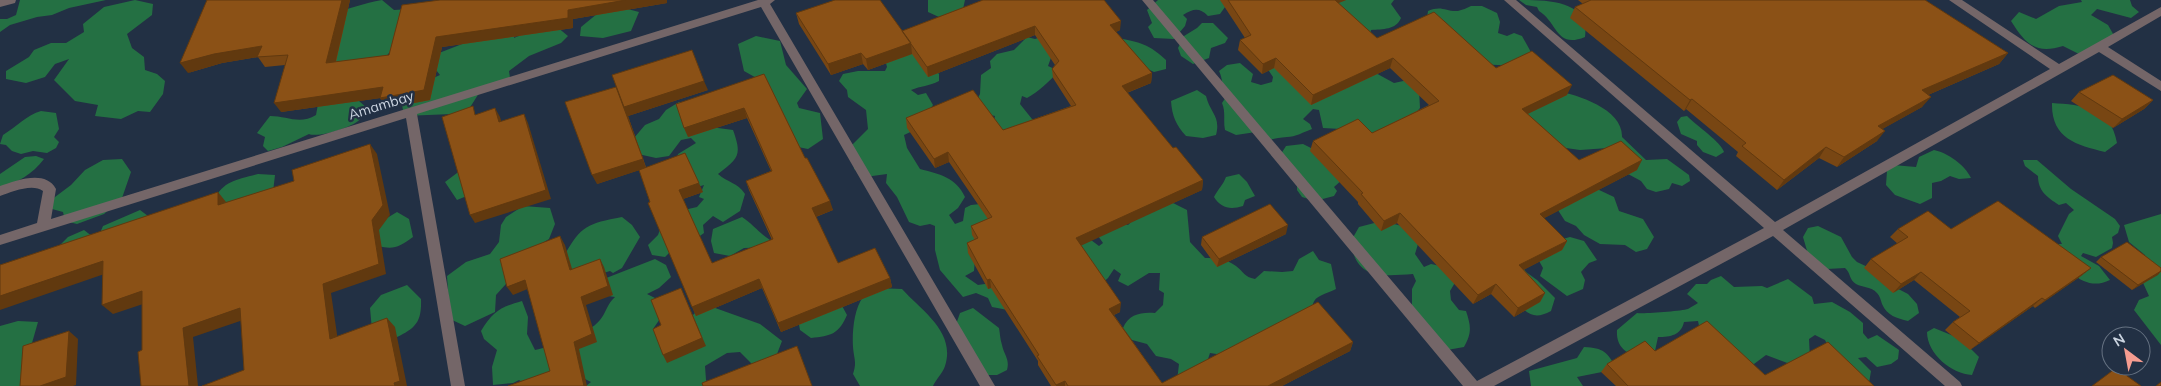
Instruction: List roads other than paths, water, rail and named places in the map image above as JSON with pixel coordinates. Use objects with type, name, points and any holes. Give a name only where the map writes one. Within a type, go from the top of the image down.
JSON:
[{"type":"street","points":[[0,3],[11,0]]},
{"type":"street","points":[[1147,0],[1472,386]]},
{"type":"street","points":[[1509,0],[1955,386]]},
{"type":"street","points":[[1954,0],[2058,69]]},
{"type":"street","points":[[767,1],[988,386]]},
{"type":"street","name":"Amambay","points":[[0,240],[767,1]]},
{"type":"street","points":[[1481,386],[1774,229],[2058,69],[2099,48],[2161,10]]},
{"type":"street","points":[[2099,48],[2161,87]]},
{"type":"street","points":[[411,112],[458,386]]},
{"type":"street","points":[[0,191],[38,182],[45,184],[50,189],[43,226]]}]
